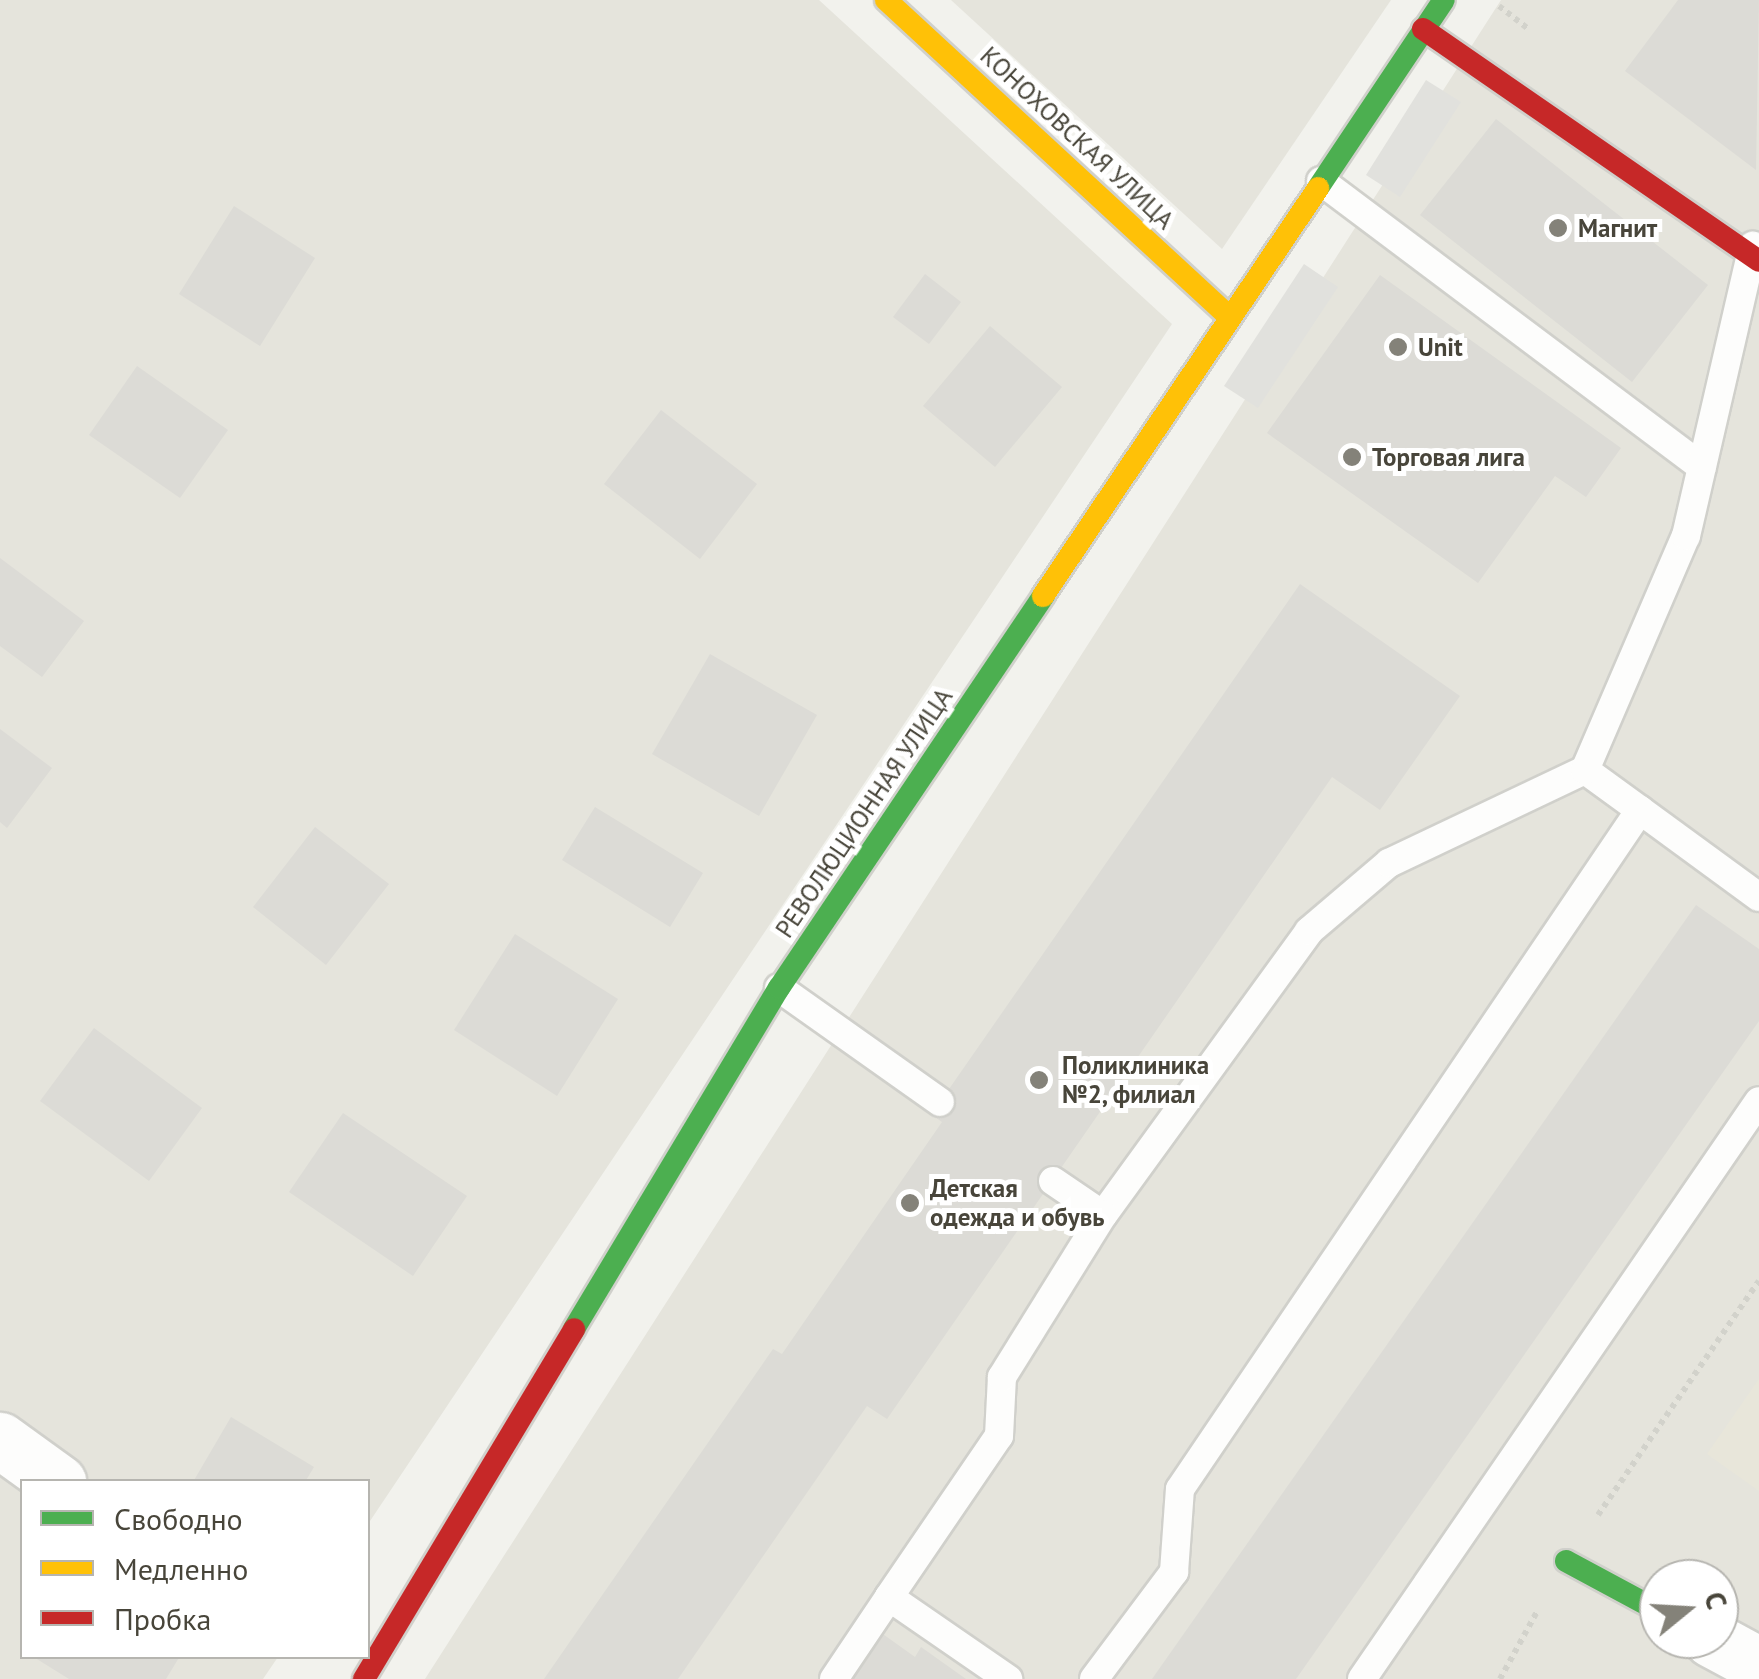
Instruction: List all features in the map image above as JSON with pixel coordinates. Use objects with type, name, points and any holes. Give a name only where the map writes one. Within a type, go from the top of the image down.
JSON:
[{"type":"main road","name":"КОНОХОВСКАЯ УЛИЦА","points":[[886,0],[1230,317]]},
{"type":"main road","name":"РЕВОЛЮЦИОННАЯ УЛИЦА","points":[[370,1657],[779,988],[1444,0]]},
{"type":"main road","points":[[1423,29],[1755,251]]},
{"type":"main road","points":[[1566,1561],[1639,1600]]},
{"type":"street","points":[[0,1440],[54,1479]]},
{"type":"lane","points":[[1321,181],[1702,467]]},
{"type":"lane","points":[[834,1679],[999,1436],[1002,1378],[1102,1216],[1309,931],[1389,863],[1585,770],[1686,536],[1755,251]]},
{"type":"lane","points":[[1585,770],[1759,897]]},
{"type":"lane","points":[[1094,1679],[1174,1572],[1180,1489],[1640,810]]},
{"type":"lane","points":[[779,988],[940,1102]]},
{"type":"lane","points":[[1362,1679],[1759,1101]]},
{"type":"lane","points":[[1053,1181],[1102,1216]]},
{"type":"lane","points":[[889,1597],[1008,1679]]},
{"type":"path","points":[[1491,0],[1537,36]]},
{"type":"path","points":[[1500,1679],[1566,1561],[1759,1281]]},
{"type":"shaded area","points":[[0,0],[819,0],[1172,324],[370,1521],[370,1479],[20,1479],[20,1659],[277,1659],[263,1679],[0,1679]]},
{"type":"shaded area","points":[[951,0],[1391,0],[1222,249]]},
{"type":"shaded area","points":[[1501,0],[1759,0],[1759,1679],[425,1679]]},
{"type":"shaded area","points":[[1426,80],[1461,102],[1400,197],[1366,175]]},
{"type":"shaded area","points":[[1304,264],[1338,287],[1258,408],[1224,386]]},
{"type":"shaded area","points":[[1759,1379],[1759,1491],[1707,1454]]},
{"type":"building","points":[[1678,0],[1759,0],[1756,170],[1625,71]]},
{"type":"building","points":[[1496,119],[1708,285],[1632,382],[1420,215]]},
{"type":"building","points":[[234,206],[315,258],[260,346],[179,294]]},
{"type":"building","points":[[925,274],[961,302],[929,344],[893,317]]},
{"type":"building","points":[[1380,275],[1621,448],[1586,497],[1555,476],[1478,583],[1267,433]]},
{"type":"building","points":[[990,326],[1062,387],[995,467],[923,406]]},
{"type":"building","points":[[137,366],[228,430],[180,498],[89,435]]},
{"type":"building","points":[[661,410],[757,484],[700,559],[604,484]]},
{"type":"building","points":[[0,558],[84,621],[42,677],[0,646]]},
{"type":"building","points":[[1300,584],[1460,696],[1380,810],[1332,777],[887,1419],[867,1406],[678,1679],[544,1679],[773,1349],[782,1354],[942,1122],[932,1115],[940,1102]]},
{"type":"building","points":[[710,654],[817,715],[759,816],[652,754]]},
{"type":"building","points":[[0,729],[52,768],[7,828],[0,822]]},
{"type":"building","points":[[595,807],[703,873],[670,927],[562,860]]},
{"type":"building","points":[[315,827],[389,884],[326,965],[253,907]]},
{"type":"building","points":[[1696,905],[1759,949],[1759,1021],[1296,1679],[1152,1679]]},
{"type":"building","points":[[515,934],[618,999],[557,1096],[454,1030]]},
{"type":"building","points":[[94,1028],[202,1108],[149,1181],[40,1101]]},
{"type":"building","points":[[343,1113],[467,1196],[413,1276],[289,1192]]},
{"type":"building","points":[[231,1417],[314,1467],[307,1479],[195,1479]]},
{"type":"building","points":[[880,1632],[915,1657],[921,1647],[966,1679],[847,1679]]},
{"type":"building","points":[[37,1659],[178,1659],[166,1679],[69,1679]]},
{"type":"traffic: fast","points":[[1318,188],[1444,0]]},
{"type":"traffic: fast","points":[[574,1329],[779,988],[1043,596]]},
{"type":"traffic: fast","points":[[1566,1561],[1639,1600]]},
{"type":"traffic: slow","points":[[886,0],[1230,317]]},
{"type":"traffic: slow","points":[[1043,596],[1318,188]]},
{"type":"traffic: jam","points":[[1423,29],[1759,261]]},
{"type":"traffic: jam","points":[[364,1679],[574,1329]]},
{"type":"place","name":"Магнит","points":[[1558,228]]},
{"type":"place","name":"Unit","points":[[1398,347]]},
{"type":"place","name":"Торговая лига","points":[[1352,457]]},
{"type":"place","name":"Поликлиника №2, филиал","points":[[1039,1080]]},
{"type":"place","name":"Детская одежда и обувь","points":[[910,1203]]}]
